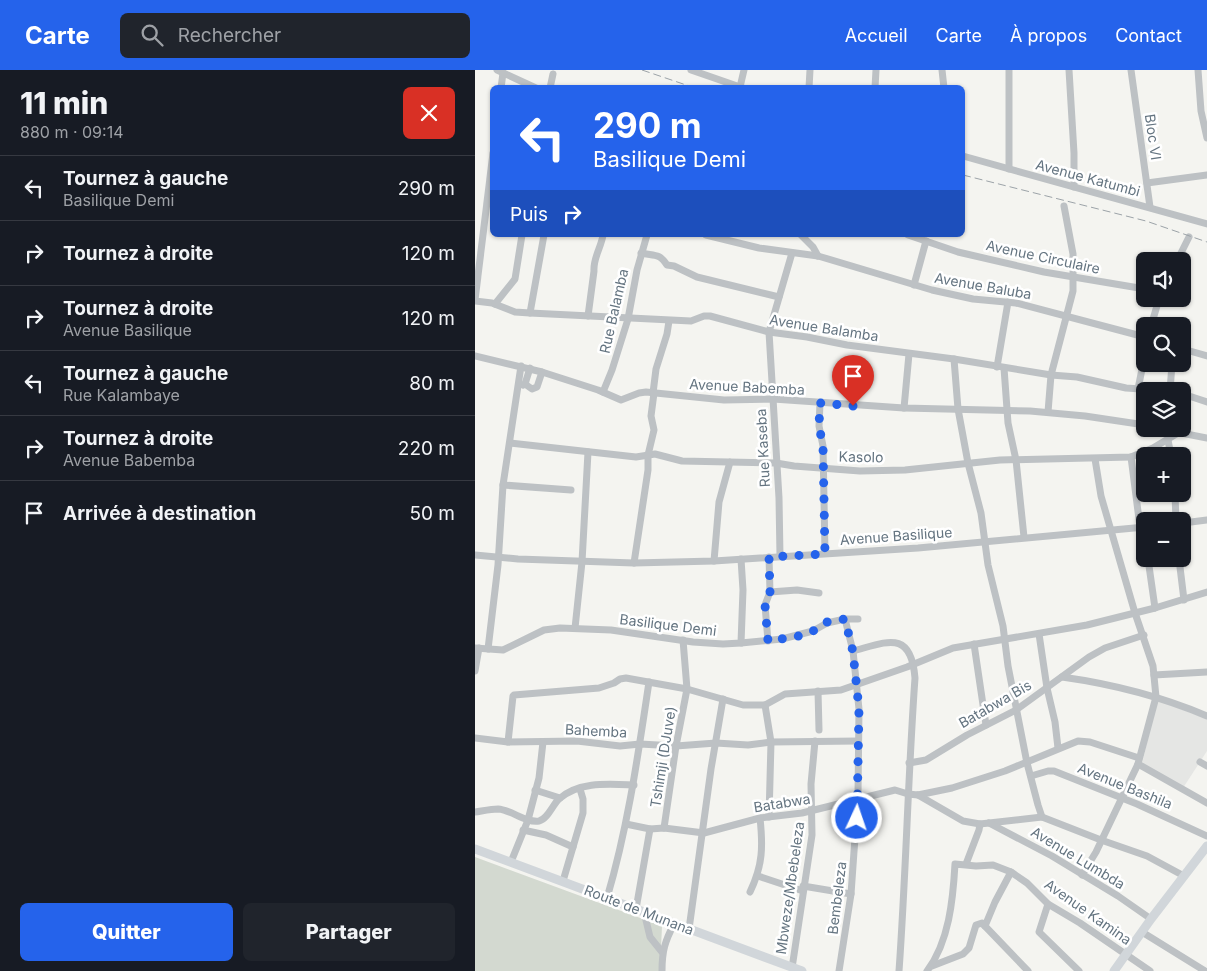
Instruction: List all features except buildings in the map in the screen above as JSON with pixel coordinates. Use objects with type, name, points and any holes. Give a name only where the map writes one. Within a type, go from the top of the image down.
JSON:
[{"type":"main road","points":[[1113,971],[1183,876],[1207,847]]},
{"type":"main road","name":"Route de Munana","points":[[475,849],[802,971]]},
{"type":"street","points":[[691,70],[736,85]]},
{"type":"street","points":[[742,85],[744,70]]},
{"type":"street","points":[[809,85],[810,70]]},
{"type":"street","points":[[875,85],[876,70]]},
{"type":"street","points":[[942,70],[944,85]]},
{"type":"street","points":[[1009,70],[1009,169]]},
{"type":"street","points":[[1069,70],[1074,187]]},
{"type":"street","name":"Bloc VI","points":[[1131,70],[1151,207]]},
{"type":"street","points":[[1198,70],[1201,111],[1207,138]]},
{"type":"street","points":[[501,85],[500,72],[529,85]]},
{"type":"street","points":[[551,85],[553,74]]},
{"type":"street","name":"Avenue Katumbi","points":[[965,157],[1207,224]]},
{"type":"street","points":[[1147,183],[1207,175]]},
{"type":"street","points":[[475,300],[490,184]]},
{"type":"street","points":[[1048,412],[1051,375],[1073,291],[1073,254],[1064,206]]},
{"type":"street","points":[[495,304],[515,279],[522,237]]},
{"type":"street","points":[[530,313],[545,237]]},
{"type":"street","points":[[588,316],[594,271],[593,263],[602,237]]},
{"type":"street","name":"Rue Balamba","points":[[603,392],[613,370],[629,319],[633,290],[646,237]]},
{"type":"street","name":"Avenue Baluba","points":[[714,237],[759,248],[818,256],[914,285],[973,299],[1008,302],[1136,335]]},
{"type":"street","points":[[803,237],[813,247],[818,256]]},
{"type":"street","name":"Avenue Circulaire","points":[[914,237],[958,252],[1073,278],[1136,288]]},
{"type":"street","points":[[1182,252],[1189,237]]},
{"type":"street","points":[[914,285],[926,241]]},
{"type":"street","points":[[641,253],[660,256],[667,265],[674,266],[697,277],[779,297]]},
{"type":"street","name":"Rue Kaseba","points":[[780,556],[769,332],[793,253]]},
{"type":"street","name":"Avenue Balamba","points":[[475,300],[495,304],[508,310],[530,313],[669,321],[691,321],[709,316],[769,332],[1051,375],[1077,377],[1136,389]]},
{"type":"street","points":[[1008,302],[1001,367],[1016,460],[1025,537]]},
{"type":"street","points":[[634,563],[648,455],[655,430],[651,416],[653,393],[669,321]]},
{"type":"street","points":[[1191,351],[1207,356]]},
{"type":"street","points":[[904,408],[909,354]]},
{"type":"street","name":"Avenue Babemba","points":[[475,356],[530,368],[603,392],[621,400],[639,393],[653,393],[724,400],[773,399],[904,408],[1048,412],[1136,424]]},
{"type":"street","points":[[954,359],[958,409],[968,463],[981,513],[990,576],[999,608],[1027,763],[1037,805],[1042,817]]},
{"type":"street","points":[[487,649],[499,558],[503,485],[522,384],[521,366]]},
{"type":"street","points":[[522,384],[530,368]]},
{"type":"street","points":[[522,384],[532,389],[537,387],[543,372]]},
{"type":"street","points":[[1191,397],[1207,402]]},
{"type":"street","points":[[820,403],[819,426],[823,446],[825,554]]},
{"type":"street","points":[[1191,435],[1207,438]]},
{"type":"street","name":"Kasolo","points":[[510,443],[636,457],[655,454],[682,461],[776,463],[822,469],[860,471],[905,470],[1016,460],[1131,457],[1172,437]]},
{"type":"street","points":[[1168,440],[1169,447]]},
{"type":"street","points":[[575,628],[582,562],[588,452]]},
{"type":"street","points":[[1131,457],[1140,512]]},
{"type":"street","points":[[1082,875],[1127,789],[1139,761],[1155,697],[1154,675],[1144,635],[1135,613],[1101,496],[1095,459]]},
{"type":"street","points":[[714,561],[719,502],[730,462]]},
{"type":"street","points":[[503,485],[571,490]]},
{"type":"street","points":[[1191,522],[1207,520]]},
{"type":"street","name":"Avenue Basilique","points":[[475,555],[582,562],[714,561],[918,548],[1136,528]]},
{"type":"street","points":[[768,641],[765,605],[770,592],[769,557]]},
{"type":"street","points":[[741,559],[743,590],[741,643]]},
{"type":"street","points":[[1149,567],[1155,608]]},
{"type":"street","points":[[1180,567],[1184,600]]},
{"type":"street","points":[[770,592],[797,590],[819,593]]},
{"type":"street","points":[[507,742],[513,695],[599,688],[615,683],[622,678],[687,689],[743,705],[765,705],[785,694],[841,690],[914,665],[953,648],[1087,626],[1207,592]]},
{"type":"street","name":"Bembeleza","points":[[839,971],[851,894],[858,801],[859,709],[853,652],[845,619]]},
{"type":"street","name":"Basilique Demi","points":[[477,648],[503,650],[544,630],[575,628],[630,632],[723,644],[768,641],[799,636],[813,631],[827,622],[859,619]]},
{"type":"street","points":[[1039,634],[1058,748]]},
{"type":"street","name":"Batabwa Bis","points":[[909,763],[926,760],[957,741],[1016,710],[1089,657],[1105,648],[1144,635]]},
{"type":"street","name":"Tshimji (DJuve)","points":[[664,828],[675,746],[687,689],[683,640]]},
{"type":"street","points":[[853,652],[881,644],[899,643],[911,654],[914,665],[915,678],[909,763],[904,906],[899,971]]},
{"type":"street","points":[[974,644],[986,725]]},
{"type":"street","points":[[475,671],[477,648]]},
{"type":"street","points":[[1154,675],[1207,672]]},
{"type":"street","points":[[1061,677],[1107,685],[1155,697],[1207,716]]},
{"type":"street","points":[[607,898],[626,824],[649,682]]},
{"type":"street","points":[[818,692],[819,730]]},
{"type":"street","points":[[689,929],[711,769],[723,699]]},
{"type":"street","points":[[765,705],[771,742],[769,817]]},
{"type":"street","name":"Bahemba","points":[[475,738],[507,742],[577,741],[620,746],[640,744],[675,746],[716,743],[748,745],[771,742],[858,741]]},
{"type":"street","name":"Batabwa","points":[[626,824],[649,829],[664,828],[703,833],[760,818],[813,811],[858,801],[895,790],[918,795],[952,788],[1027,763],[1058,748],[1084,740],[1139,761],[1207,803]]},
{"type":"street","points":[[511,862],[528,820],[539,778],[543,742]]},
{"type":"street","name":"Mbweze/Mbebeleza","points":[[792,968],[812,835],[811,784],[815,742]]},
{"type":"street","name":"Avenue Bashila","points":[[1030,773],[1048,770],[1055,771],[1172,819],[1207,836]]},
{"type":"street","points":[[475,812],[498,809],[528,820],[541,820],[560,798],[580,788],[595,784],[633,785]]},
{"type":"street","points":[[563,881],[583,813],[583,799],[580,788]]},
{"type":"street","points":[[535,790],[560,798]]},
{"type":"street","points":[[918,795],[963,821],[980,824],[1042,817],[1147,856],[1183,876]]},
{"type":"street","points":[[750,892],[758,876],[761,857],[760,818]]},
{"type":"street","name":"Avenue Lumbda","points":[[989,822],[1037,847],[1118,896],[1151,919]]},
{"type":"street","points":[[966,864],[980,824]]},
{"type":"street","points":[[649,829],[640,911],[650,937],[662,952]]},
{"type":"street","points":[[523,830],[546,835],[573,847]]},
{"type":"street","name":"Avenue Kamina","points":[[928,969],[937,958],[946,930],[955,864],[976,866],[993,864],[1011,872],[1027,883],[1048,904],[1150,971]]},
{"type":"street","points":[[985,926],[1011,872]]},
{"type":"street","points":[[758,876],[803,889],[851,894]]},
{"type":"street","points":[[1048,904],[1039,932],[1079,971]]},
{"type":"street","points":[[928,969],[963,954],[969,948],[975,925],[982,923],[1028,971]]},
{"type":"street","points":[[662,971],[662,952],[674,924]]},
{"type":"street","points":[[1142,932],[1205,971]]},
{"type":"shaded area","points":[[1157,700],[1207,719],[1207,751],[1183,788],[1142,764]]},
{"type":"shaded area","points":[[475,857],[662,926],[660,971],[475,971]]},
{"type":"railway","points":[[642,70],[686,85]]},
{"type":"railway","points":[[965,176],[1146,221],[1207,242]]},
{"type":"route","points":[[853,406],[820,403],[819,430],[823,446],[825,554],[769,557],[770,592],[765,610],[768,641],[799,636],[813,631],[827,622],[845,619],[853,652],[859,709],[857,778],[859,796],[857,818]]}]
